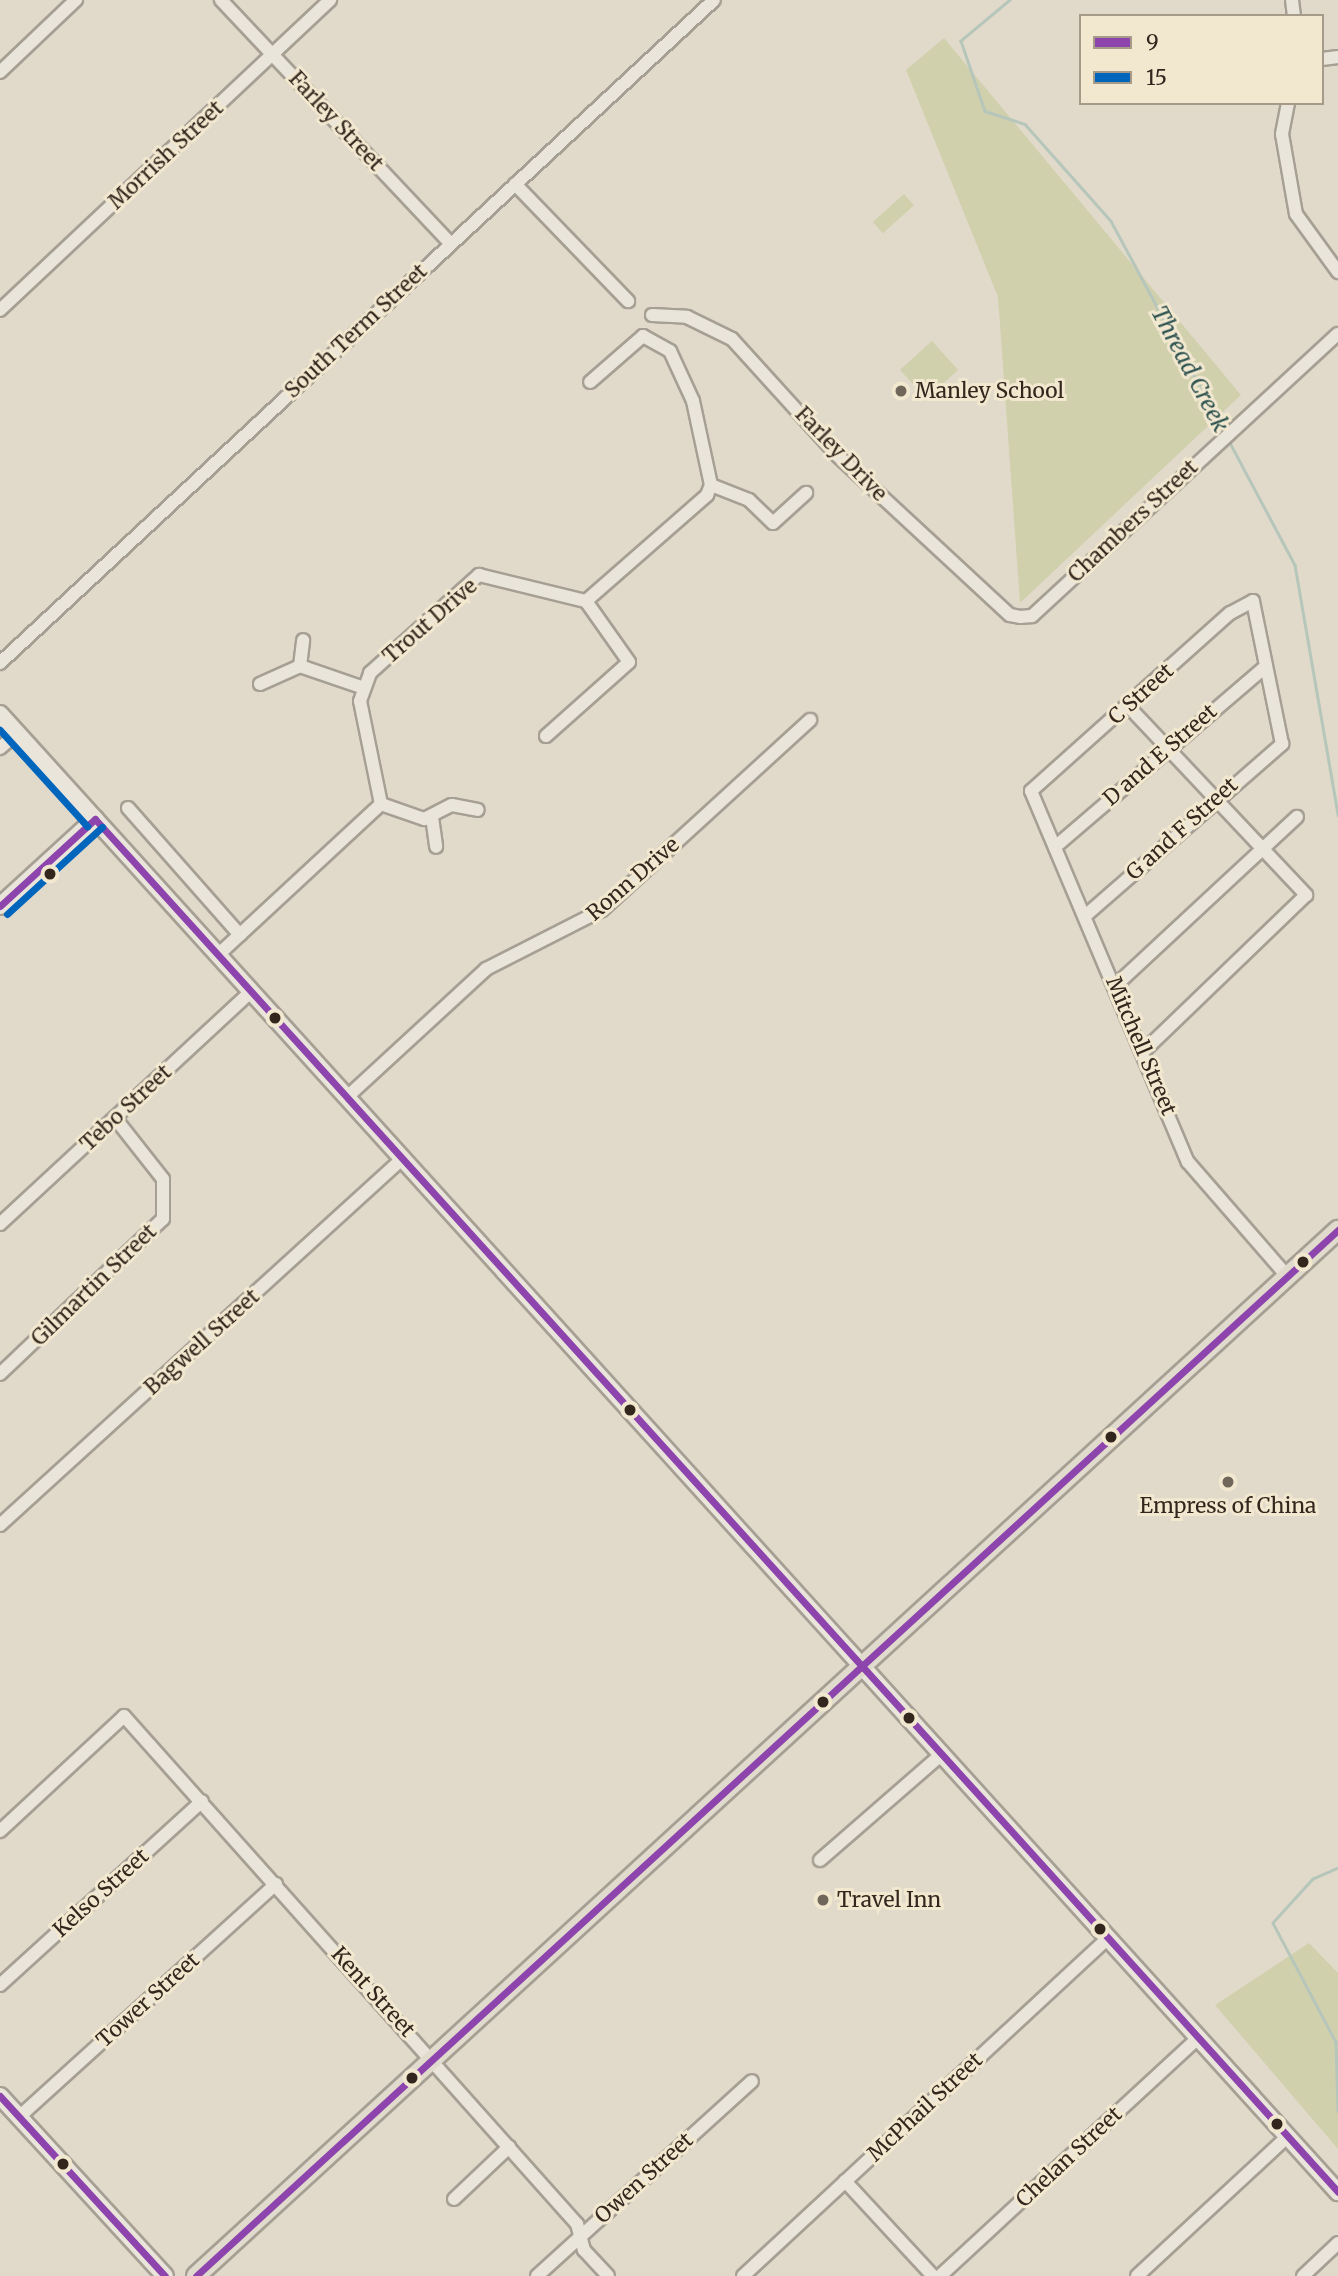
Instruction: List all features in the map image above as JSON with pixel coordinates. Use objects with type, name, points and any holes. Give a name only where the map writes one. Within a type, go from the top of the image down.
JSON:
[{"type":"main road","points":[[196,2276],[865,1667],[1338,1230]]},
{"type":"street","points":[[0,72],[76,0]]},
{"type":"street","name":"Farley Street","points":[[221,0],[450,243]]},
{"type":"street","name":"Morrish Street","points":[[0,310],[331,0]]},
{"type":"street","name":"South Term Street","points":[[0,663],[714,0]]},
{"type":"street","points":[[1288,105],[1282,134],[1296,214],[1338,272]]},
{"type":"street","points":[[515,184],[628,301]]},
{"type":"street","name":"Farley Drive","points":[[652,315],[687,317],[732,339],[838,456],[1010,615],[1020,617]]},
{"type":"street","name":"Chambers Street","points":[[1020,617],[1032,616],[1210,449],[1338,334]]},
{"type":"street","points":[[546,736],[629,662],[586,601],[707,495],[711,485],[683,368],[656,338],[643,337],[590,382]]},
{"type":"street","points":[[711,485],[749,500],[773,523],[806,493]]},
{"type":"street","name":"Trout Drive","points":[[361,687],[479,575],[586,601]]},
{"type":"street","name":"C Street","points":[[1031,791],[1230,613],[1253,601],[1266,666]]},
{"type":"street","points":[[300,666],[303,639]]},
{"type":"street","points":[[260,684],[300,666],[361,687],[381,804]]},
{"type":"street","name":"G and F Street","points":[[1085,916],[1216,796],[1282,744],[1266,666]]},
{"type":"street","name":"D and E Street","points":[[1055,847],[1167,746],[1266,666]]},
{"type":"street","points":[[1128,706],[1307,895],[1145,1051]]},
{"type":"street","points":[[0,714],[1338,2192]]},
{"type":"street","name":"Ronn Drive","points":[[347,1097],[486,969],[602,910],[810,720]]},
{"type":"street","points":[[0,748],[17,733]]},
{"type":"street","name":"Mitchell Street","points":[[1031,791],[1145,1051],[1188,1161],[1287,1276]]},
{"type":"street","points":[[381,804],[428,818],[453,805],[478,810]]},
{"type":"street","points":[[219,954],[381,804]]},
{"type":"street","points":[[128,808],[240,935]]},
{"type":"street","points":[[1116,985],[1297,817]]},
{"type":"street","points":[[428,818],[436,847]]},
{"type":"street","points":[[0,906],[95,819]]},
{"type":"street","name":"Tebo Street","points":[[0,1224],[252,991]]},
{"type":"street","name":"Gilmartin Street","points":[[0,1374],[163,1219],[163,1179],[116,1118]]},
{"type":"street","name":"Bagwell Street","points":[[0,1525],[403,1158]]},
{"type":"street","name":"Kent Street","points":[[0,1830],[124,1716],[434,2060],[577,2224],[580,2237],[608,2276]]},
{"type":"street","points":[[820,1860],[943,1753]]},
{"type":"street","name":"Kelso Street","points":[[0,1985],[202,1801]]},
{"type":"street","name":"Tower Street","points":[[19,2117],[276,1884]]},
{"type":"street","name":"McPhail Street","points":[[743,2276],[1108,1938]]},
{"type":"street","name":"Chelan Street","points":[[940,2276],[1199,2037]]},
{"type":"street","name":"Owen Street","points":[[537,2276],[752,2081]]},
{"type":"street","points":[[0,2096],[165,2276]]},
{"type":"street","points":[[1137,2276],[1287,2137]]},
{"type":"street","points":[[454,2199],[509,2147]]},
{"type":"street","points":[[845,2181],[933,2276]]},
{"type":"street","points":[[1303,2276],[1338,2243]]},
{"type":"green space","points":[[944,38],[1241,395],[1020,603],[998,297],[906,70]]},
{"type":"green space","points":[[904,194],[914,205],[883,233],[873,222]]},
{"type":"green space","points":[[932,341],[958,370],[926,399],[900,370]]},
{"type":"green space","points":[[1309,1943],[1338,1973],[1338,2149],[1215,2005]]},
{"type":"waterway","name":"Thread Creek","points":[[1010,0],[961,41],[985,111],[1025,124],[1111,221],[1225,433]]},
{"type":"waterway","name":"Thread Creek","points":[[1228,439],[1295,565],[1338,815]]},
{"type":"waterway","name":"Thread Creek","points":[[1338,1868],[1313,1879],[1273,1923],[1336,2042],[1338,2111]]},
{"type":"transit line","name":"15","points":[[0,730],[87,826]]},
{"type":"transit line","name":"9","points":[[95,819],[1338,2192]]},
{"type":"transit line","name":"9","points":[[0,906],[95,819]]},
{"type":"transit line","name":"15","points":[[7,914],[102,827]]},
{"type":"transit line","name":"9","points":[[196,2276],[1338,1230]]},
{"type":"transit line","name":"9","points":[[0,2096],[165,2276]]},
{"type":"place","name":"Manley School","points":[[901,391]]},
{"type":"place","name":"Empress of China","points":[[1228,1482]]},
{"type":"place","name":"Travel Inn","points":[[823,1900]]}]
